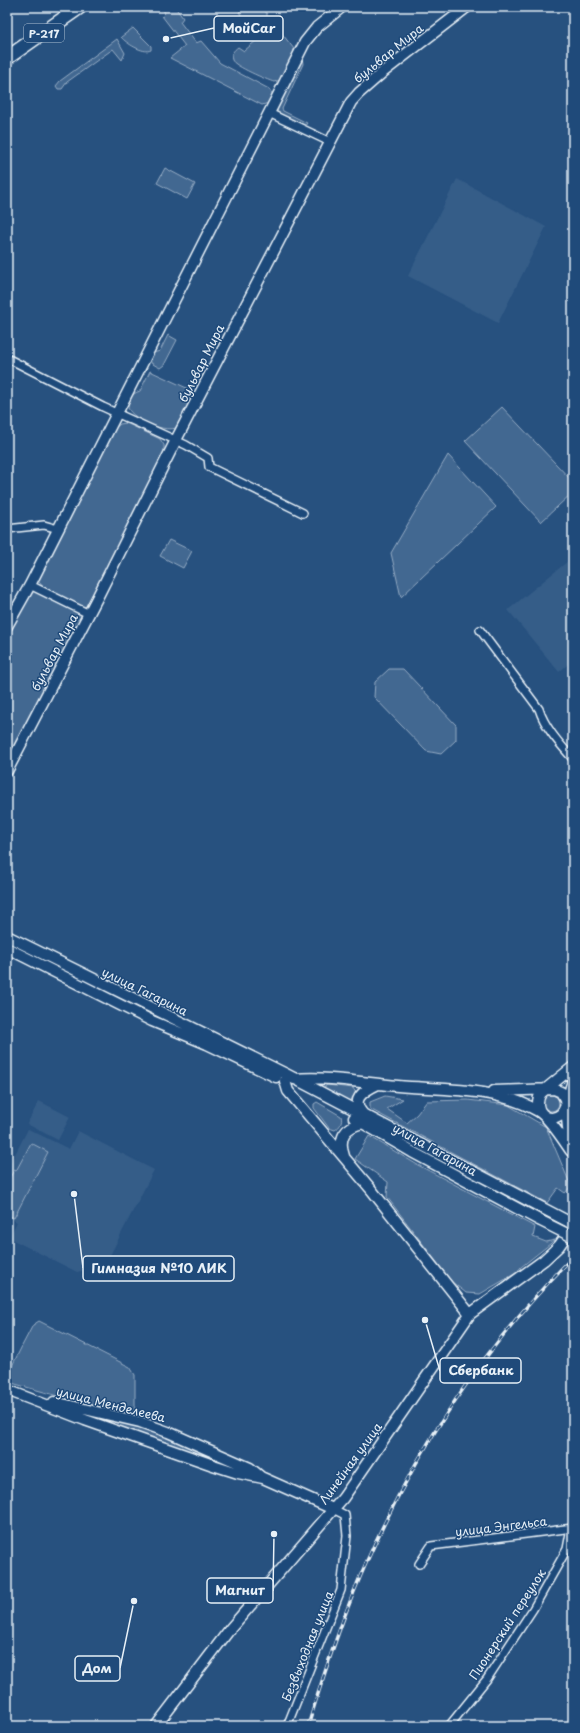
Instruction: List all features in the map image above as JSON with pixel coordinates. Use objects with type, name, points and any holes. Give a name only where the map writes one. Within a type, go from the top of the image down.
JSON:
[{"type":"highway","name":"Р-217","points":[[7,58],[80,7]]},
{"type":"main road","points":[[7,626],[30,585],[305,42],[317,27],[342,7]]},
{"type":"main road","name":"бульвар Мира","points":[[7,771],[89,614],[176,440],[345,112],[359,93],[467,7]]},
{"type":"main road","name":"улица Гагарина","points":[[7,936],[364,1120],[573,1225]]},
{"type":"main road","name":"улица Гагарина","points":[[7,948],[152,1021],[289,1080]]},
{"type":"main road","points":[[572,1154],[560,1135],[540,1112],[537,1106],[537,1099],[541,1093],[573,1067]]},
{"type":"main road","points":[[470,1314],[345,1158],[288,1091],[289,1080],[318,1077],[378,1084],[474,1092],[504,1097],[540,1112],[546,1117],[554,1117],[562,1113],[573,1082]]},
{"type":"main road","points":[[345,1158],[341,1146],[343,1137],[347,1130],[353,1125],[364,1120],[358,1109],[358,1098],[370,1088],[378,1084]]},
{"type":"main road","points":[[474,1092],[546,1089],[554,1089],[561,1092],[565,1099],[572,1154]]},
{"type":"main road","name":"улица Гагарина","points":[[364,1120],[412,1152],[573,1237]]},
{"type":"main road","name":"Линейная улица","points":[[156,1726],[230,1629],[343,1498],[470,1314],[544,1260],[559,1246],[573,1225]]},
{"type":"main road","name":"улица Менделеева","points":[[11,1392],[140,1422],[161,1429],[250,1468],[263,1478]]},
{"type":"main road","name":"улица Менделеева","points":[[11,1392],[213,1465],[238,1473],[263,1478],[333,1509]]},
{"type":"street","points":[[269,113],[330,142]]},
{"type":"street","points":[[7,358],[117,413],[176,440],[208,458],[209,467],[304,514]]},
{"type":"street","points":[[7,529],[44,525],[58,529]]},
{"type":"street","points":[[30,585],[89,614]]},
{"type":"street","points":[[480,630],[539,709],[549,730],[573,759]]},
{"type":"street","name":"Безвыходная улица","points":[[287,1726],[341,1590],[347,1536],[345,1515],[333,1509]]},
{"type":"street","name":"улица Энгельса","points":[[419,1564],[431,1546],[572,1528]]},
{"type":"street","name":"Пионерский переулок","points":[[449,1726],[487,1679],[533,1609],[567,1549],[572,1528]]},
{"type":"shaded area","points":[[161,7],[175,7],[183,18],[180,22],[196,43],[201,41],[220,63],[269,89],[273,95],[269,103],[262,105],[170,58],[185,46],[162,16],[165,13]]},
{"type":"shaded area","points":[[245,7],[262,7],[267,14],[267,18],[257,26],[250,17],[245,21],[239,12]]},
{"type":"shaded area","points":[[270,24],[276,26],[294,49],[281,80],[274,82],[238,66],[232,60],[233,52],[238,47],[244,51],[264,34],[261,30]]},
{"type":"shaded area","points":[[133,28],[151,46],[151,50],[148,51],[139,49],[121,37]]},
{"type":"shaded area","points":[[117,39],[125,53],[122,60],[113,49],[67,82],[62,89],[58,89],[56,86],[60,81]]},
{"type":"shaded area","points":[[302,56],[303,64],[282,109],[283,111],[307,123],[305,126],[277,113],[277,106]]},
{"type":"shaded area","points":[[165,168],[195,184],[187,199],[157,183]]},
{"type":"shaded area","points":[[457,179],[546,227],[498,323],[408,276]]},
{"type":"shaded area","points":[[168,335],[177,340],[164,365],[160,368],[151,363],[150,357],[153,353],[160,351]]},
{"type":"shaded area","points":[[150,371],[191,390],[194,395],[178,427],[166,429],[151,425],[136,417],[128,408],[131,397],[140,391]]},
{"type":"shaded area","points":[[502,407],[573,482],[573,492],[541,522],[465,441]]},
{"type":"shaded area","points":[[126,423],[160,439],[164,445],[164,454],[89,604],[85,607],[80,606],[43,587],[39,582],[39,576],[115,428],[120,424]]},
{"type":"shaded area","points":[[448,455],[496,507],[401,597],[391,553]]},
{"type":"shaded area","points":[[169,540],[192,551],[183,568],[160,556]]},
{"type":"shaded area","points":[[573,557],[573,660],[559,672],[508,610]]},
{"type":"shaded area","points":[[30,585],[89,614],[7,771],[7,626]]},
{"type":"shaded area","points":[[389,669],[403,669],[456,725],[456,740],[441,754],[426,751],[374,697],[375,682]]},
{"type":"shaded area","points":[[327,1085],[353,1088],[356,1093],[352,1100],[345,1101],[324,1089]]},
{"type":"shaded area","points":[[548,1095],[554,1095],[559,1100],[557,1109],[554,1111],[548,1111],[543,1106],[543,1100]]},
{"type":"shaded area","points":[[385,1096],[403,1099],[387,1109],[407,1123],[417,1114],[427,1101],[468,1100],[508,1105],[546,1127],[571,1186],[565,1193],[558,1188],[547,1203],[370,1109],[370,1102]]},
{"type":"shaded area","points":[[39,1101],[70,1117],[58,1140],[27,1124]]},
{"type":"shaded area","points":[[317,1102],[341,1116],[340,1126],[337,1129],[335,1130],[329,1128],[314,1108],[314,1104]]},
{"type":"shaded area","points":[[381,1128],[542,1213],[540,1216],[415,1150]]},
{"type":"shaded area","points":[[28,1129],[69,1149],[78,1131],[154,1170],[105,1265],[77,1272],[9,1238],[17,1222],[7,1217],[7,1170]]},
{"type":"shaded area","points":[[369,1136],[416,1164],[535,1227],[533,1237],[546,1242],[555,1240],[521,1267],[516,1273],[480,1294],[466,1293],[452,1282],[387,1197],[388,1182],[355,1159]]},
{"type":"shaded area","points":[[31,1143],[48,1152],[14,1218],[7,1215],[7,1183],[14,1170],[16,1171]]},
{"type":"shaded area","points":[[39,1321],[130,1367],[135,1375],[135,1410],[129,1414],[82,1405],[62,1397],[8,1382],[7,1376],[22,1346],[33,1325]]},
{"type":"shaded area","points":[[89,1414],[135,1424],[241,1467],[241,1470],[89,1417]]},
{"type":"railway","points":[[308,1726],[350,1601],[386,1519],[408,1478],[456,1400],[483,1362],[511,1325],[541,1290],[573,1257]]},
{"type":"place","name":"МойCar","points":[[166,39]]},
{"type":"place","name":"Гимназия №10 ЛИК","points":[[74,1194]]},
{"type":"place","name":"Сбербанк","points":[[425,1320]]},
{"type":"place","name":"Магнит","points":[[274,1534]]},
{"type":"place","name":"Дом","points":[[134,1601]]}]
